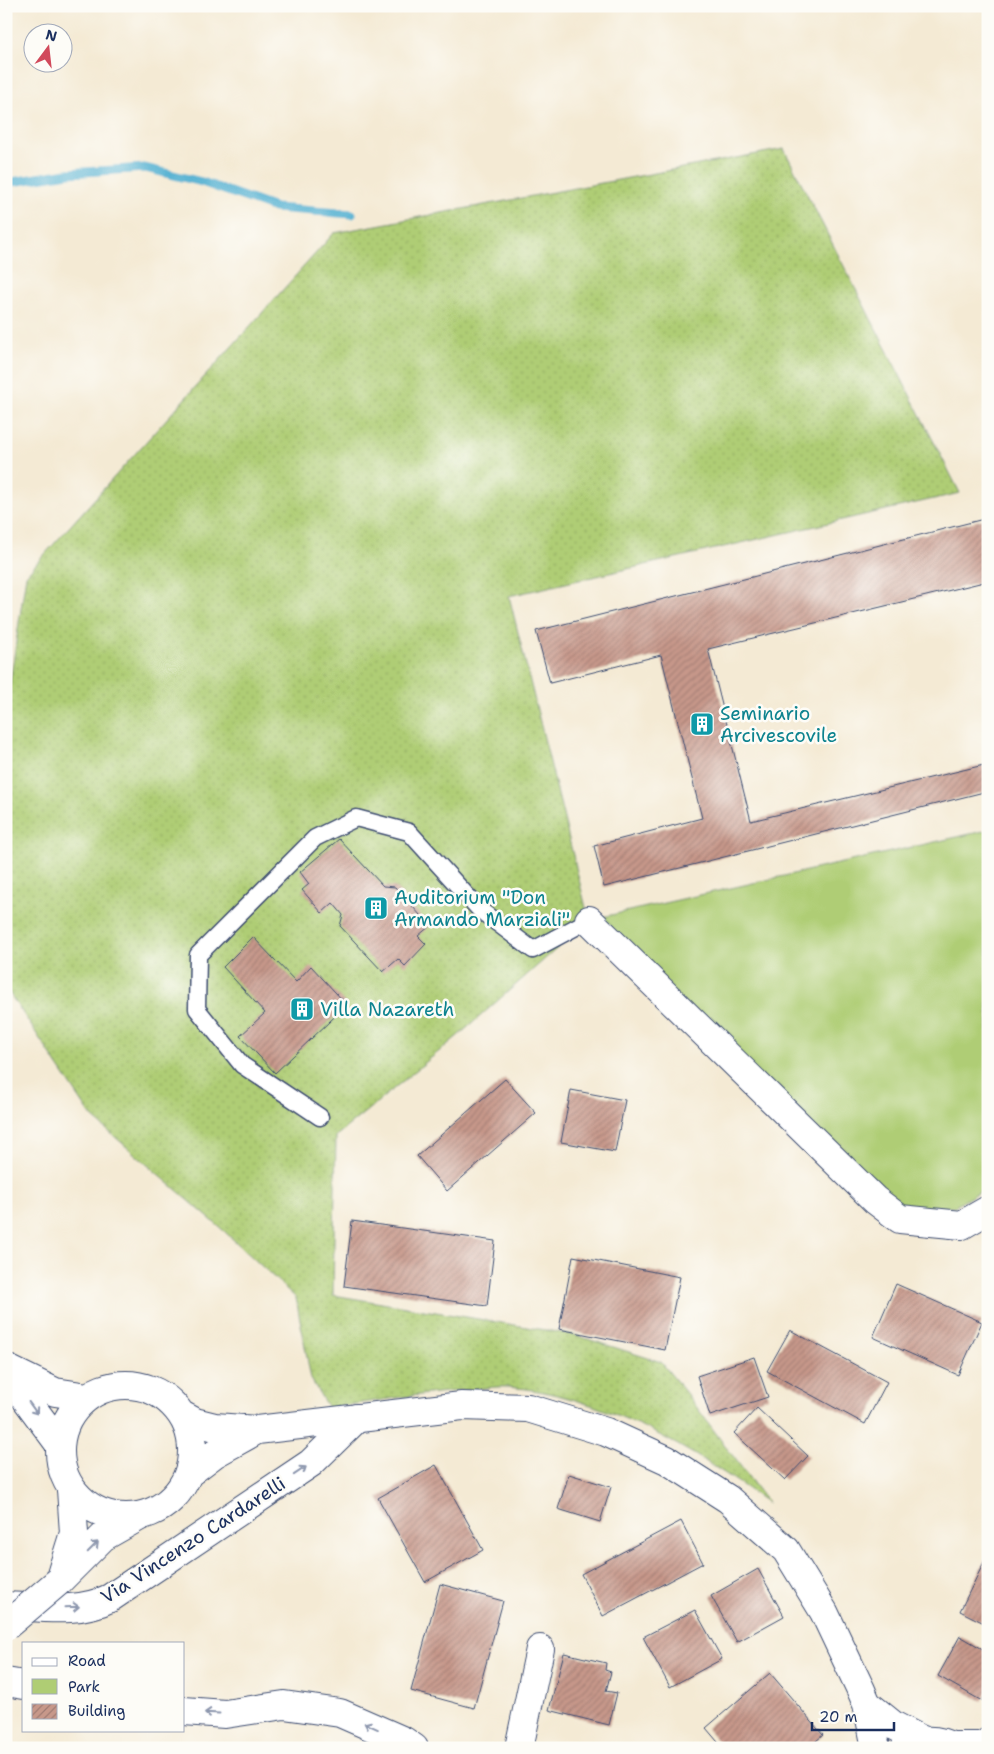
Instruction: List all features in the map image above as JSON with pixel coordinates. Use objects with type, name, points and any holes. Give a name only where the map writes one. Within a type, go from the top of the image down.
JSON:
[{"type":"main road","points":[[589,920],[875,1200],[900,1219],[962,1225],[988,1210]]},
{"type":"main road","points":[[6,1368],[55,1392],[88,1397]]},
{"type":"main road","points":[[6,1372],[60,1445]]},
{"type":"main road","points":[[6,1626],[59,1581],[103,1537],[140,1516],[161,1508],[178,1493],[189,1473],[192,1453],[190,1433],[182,1415],[172,1403],[159,1394],[144,1388],[125,1385],[106,1388],[88,1397],[74,1410],[64,1426],[60,1445],[60,1460],[64,1476],[71,1489],[85,1503],[102,1513],[120,1518],[140,1516]]},
{"type":"main road","points":[[182,1415],[195,1422],[214,1427],[257,1430],[462,1406],[528,1408],[606,1432],[667,1460],[728,1499],[786,1550],[824,1612],[867,1704],[876,1748]]},
{"type":"main road","name":"Via Vincenzo Cardarelli","points":[[6,1606],[84,1607],[110,1598],[311,1463],[357,1418]]},
{"type":"main road","points":[[189,1473],[214,1454],[257,1430]]},
{"type":"main road","points":[[59,1581],[74,1533],[71,1489]]},
{"type":"main road","points":[[520,1748],[540,1648]]},
{"type":"main road","points":[[6,1682],[22,1685]]},
{"type":"main road","points":[[867,1704],[913,1744],[934,1741],[953,1747],[984,1746],[988,1742]]},
{"type":"main road","points":[[185,1711],[225,1714],[284,1705],[340,1712],[404,1741],[414,1748]]},
{"type":"lane","points":[[320,1117],[242,1065],[197,1009],[198,955],[314,838],[356,818],[409,832],[480,910],[532,950],[589,920]]},
{"type":"green space","points":[[784,149],[960,493],[509,596],[589,920],[459,1035],[336,1136],[333,1295],[575,1335],[661,1362],[768,1503],[678,1445],[645,1428],[612,1413],[543,1392],[493,1387],[328,1408],[311,1379],[296,1298],[224,1231],[92,1117],[6,988],[6,710],[26,575],[334,233]]},
{"type":"green space","points":[[988,830],[988,1187],[955,1206],[900,1219],[589,920]]},
{"type":"building","name":"Seminario Arcivescovile","points":[[988,518],[988,581],[708,649],[751,821],[988,764],[988,791],[604,887],[594,846],[702,818],[661,655],[550,683],[536,631]]},
{"type":"building","name":"Auditorium \"Don Armando Marziali\"","points":[[339,839],[383,886],[395,887],[430,926],[418,936],[426,944],[405,966],[398,959],[383,972],[340,926],[343,915],[333,903],[322,913],[302,890],[309,884],[300,872]]},
{"type":"building","name":"Villa Nazareth","points":[[253,937],[296,982],[311,966],[347,1005],[275,1073],[240,1036],[265,1013],[223,967]]},
{"type":"building","points":[[505,1079],[536,1113],[447,1191],[417,1156]]},
{"type":"building","points":[[571,1090],[625,1100],[615,1152],[561,1142]]},
{"type":"building","points":[[352,1221],[495,1241],[487,1306],[344,1286]]},
{"type":"building","points":[[573,1256],[680,1277],[665,1350],[559,1329]]},
{"type":"building","points":[[896,1284],[982,1322],[958,1375],[873,1337]]},
{"type":"building","points":[[790,1330],[887,1382],[865,1424],[767,1371]]},
{"type":"building","points":[[754,1357],[768,1397],[710,1416],[697,1376]]},
{"type":"building","points":[[757,1408],[808,1456],[785,1480],[734,1433]]},
{"type":"building","points":[[436,1465],[483,1550],[425,1582],[378,1498]]},
{"type":"building","points":[[569,1474],[611,1487],[600,1522],[558,1509]]},
{"type":"building","points":[[681,1521],[703,1563],[603,1616],[581,1574]]},
{"type":"building","points":[[988,1554],[988,1625],[960,1611]]},
{"type":"building","points":[[758,1569],[784,1616],[737,1642],[711,1596]]},
{"type":"building","points":[[440,1584],[503,1601],[474,1708],[411,1691]]},
{"type":"building","points":[[695,1610],[722,1659],[670,1687],[643,1637]]},
{"type":"building","points":[[960,1636],[988,1652],[988,1691],[982,1701],[938,1676]]},
{"type":"building","points":[[564,1653],[606,1663],[605,1670],[611,1672],[606,1691],[617,1693],[609,1725],[549,1710]]},
{"type":"building","points":[[770,1673],[823,1735],[808,1748],[723,1748],[706,1728]]},
{"type":"waterway","points":[[6,183],[68,173],[145,168],[202,182],[275,208],[352,214]]},
{"type":"place","name":"Seminario Arcivescovile","points":[[702,724]]},
{"type":"place","name":"Auditorium \"Don Armando Marziali\"","points":[[376,908]]},
{"type":"place","name":"Villa Nazareth","points":[[302,1009]]}]
